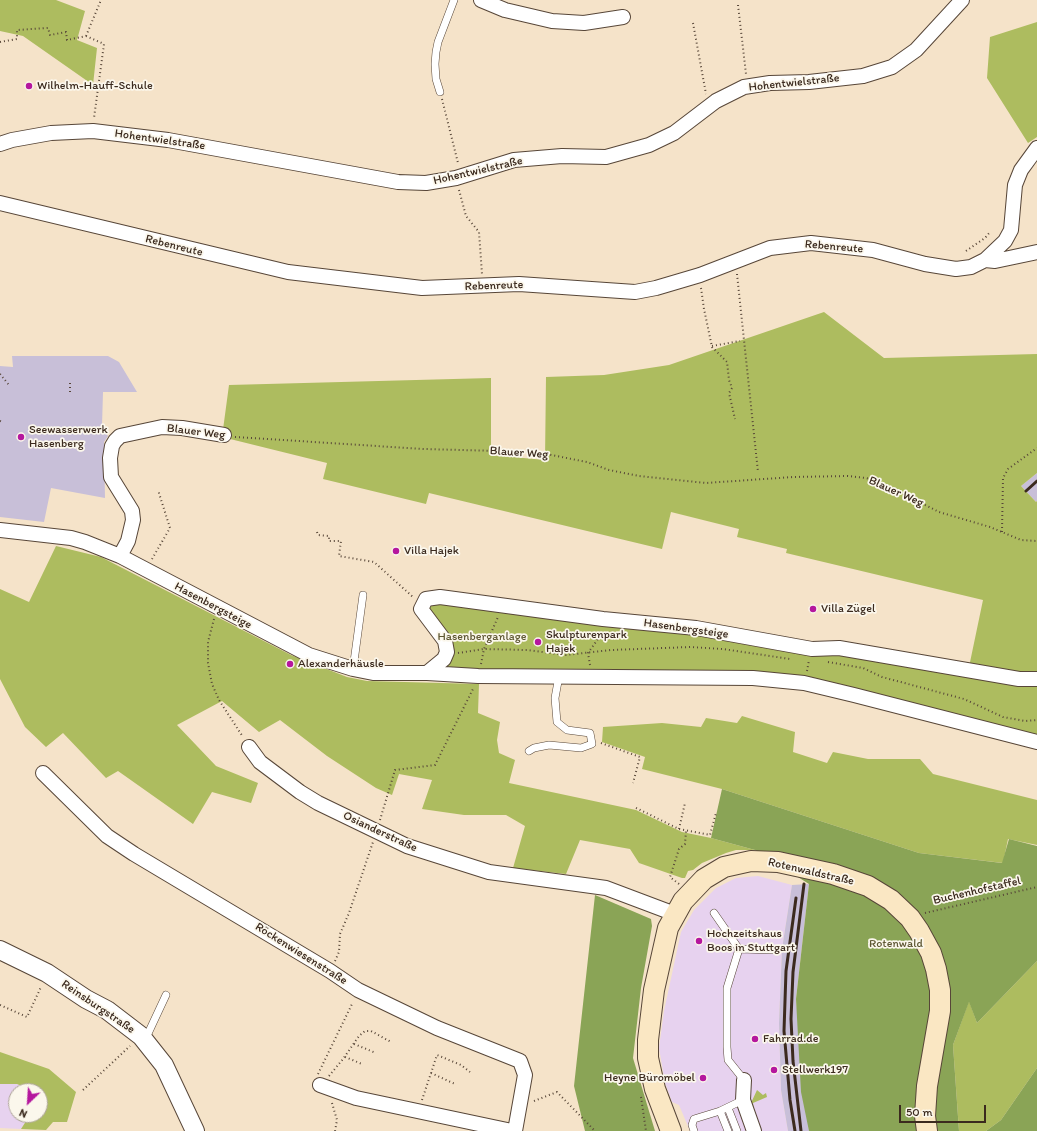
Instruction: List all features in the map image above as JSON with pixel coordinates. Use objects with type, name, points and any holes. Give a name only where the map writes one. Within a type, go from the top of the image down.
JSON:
[{"type":"main road","name":"Rotenwaldstraße","points":[[671,1131],[655,1089],[648,1058],[648,1040],[654,990],[662,949],[668,928],[675,914],[690,892],[704,879],[724,867],[751,860],[778,862],[833,874],[868,886],[892,900],[910,918],[919,930],[931,953],[939,980],[940,1011],[927,1086],[925,1116],[927,1131]]},
{"type":"street","points":[[481,0],[505,10],[552,21],[584,23],[624,17]]},
{"type":"street","name":"Hohentwielstraße","points":[[0,144],[12,140],[51,134],[93,131],[168,140],[398,182],[453,183],[514,160],[562,156],[606,157],[649,145],[674,133],[716,101],[747,87],[770,83],[809,82],[863,76],[892,67],[916,50],[962,0]]},
{"type":"street","name":"Rebenreute","points":[[2,205],[288,272],[422,288],[519,284],[635,292],[656,288],[700,275],[770,248],[811,242],[873,250],[925,264],[956,269],[971,267],[985,260],[1005,241],[1011,230],[1015,185],[1029,156],[1037,148]]},
{"type":"street","name":"Rebenreute","points":[[985,260],[995,261],[1037,252]]},
{"type":"street","name":"Blauer Weg","points":[[120,556],[128,541],[132,511],[111,477],[110,458],[112,446],[115,441],[120,436],[162,427],[182,428],[224,435]]},
{"type":"street","name":"Hasenbergsteige","points":[[0,530],[71,538],[120,556],[219,610],[309,655],[353,669],[373,673],[427,673],[476,682],[559,676],[591,676],[753,678],[804,683],[1037,742]]},
{"type":"street","name":"Hasenbergsteige","points":[[422,606],[426,599],[440,597],[603,619],[696,628],[812,658],[839,648],[1019,679],[1037,679]]},
{"type":"street","points":[[422,606],[421,609],[445,641],[447,652],[444,659],[427,673]]},
{"type":"street","name":"Osianderstraße","points":[[249,747],[260,762],[300,792],[318,803],[407,846],[489,872],[606,888],[675,914]]},
{"type":"street","name":"Röckenwiesenstraße","points":[[43,773],[107,836],[134,854],[330,971],[358,990],[437,1028],[520,1061],[525,1075],[519,1100],[515,1131]]},
{"type":"street","name":"Reinsburgstraße","points":[[0,950],[47,973],[86,999],[107,1010],[143,1038],[164,1065],[195,1131]]},
{"type":"street","points":[[744,1080],[742,1100],[754,1131]]},
{"type":"street","points":[[320,1085],[356,1098],[512,1131]]},
{"type":"lane","points":[[440,92],[436,79],[436,52],[438,42],[454,0]]},
{"type":"lane","points":[[353,669],[363,595]]},
{"type":"lane","points":[[529,751],[534,748],[549,745],[581,748],[592,744],[590,733],[567,730],[557,722],[555,698],[559,676]]},
{"type":"lane","points":[[714,913],[739,949]]},
{"type":"lane","points":[[739,949],[774,950]]},
{"type":"lane","points":[[739,949],[727,988],[727,1047],[728,1060],[744,1080]]},
{"type":"lane","points":[[143,1038],[166,995]]},
{"type":"lane","points":[[694,1131],[692,1125],[694,1119],[728,1108],[742,1100]]},
{"type":"lane","points":[[728,1108],[737,1131]]},
{"type":"lane","points":[[720,1111],[728,1131]]},
{"type":"path","points":[[86,36],[101,0]]},
{"type":"path","points":[[738,5],[747,87]]},
{"type":"path","points":[[692,22],[708,106]]},
{"type":"path","points":[[0,42],[17,39],[17,30],[48,28],[50,35],[66,32],[67,40],[86,36],[104,44],[94,118]]},
{"type":"path","points":[[440,92],[458,163],[445,166],[466,216],[479,232],[482,275],[470,276],[471,286]]},
{"type":"path","points":[[966,251],[985,238],[990,232]]},
{"type":"path","points":[[734,261],[737,276],[758,472]]},
{"type":"path","points":[[700,275],[704,309],[712,346],[727,362],[729,380],[732,388],[729,393],[735,419]]},
{"type":"path","points":[[712,346],[740,341]]},
{"type":"path","points":[[0,374],[9,384]]},
{"type":"path","points":[[70,383],[70,393]]},
{"type":"path","name":"Blauer Weg","points":[[224,435],[256,439],[424,449],[536,452],[587,462],[609,470],[638,476],[706,483],[793,477],[860,477],[882,483],[939,512],[1002,532],[1021,540],[1037,541]]},
{"type":"path","points":[[1002,532],[1003,478],[1008,469],[1037,448]]},
{"type":"path","points":[[145,570],[170,528],[158,490]]},
{"type":"path","points":[[317,532],[318,535],[329,536],[329,541],[341,541],[339,556],[374,562],[422,606]]},
{"type":"path","points":[[374,820],[380,822],[395,770],[435,765],[438,761],[476,682],[484,649],[492,627],[504,606]]},
{"type":"path","points":[[219,610],[212,625],[208,642],[208,663],[212,684],[219,700],[249,747]]},
{"type":"path","points":[[591,676],[588,653],[600,636],[603,619]]},
{"type":"path","points":[[444,659],[454,654],[484,649],[527,650],[566,655],[611,650],[691,647],[723,649],[793,660]]},
{"type":"path","points":[[804,661],[812,658]]},
{"type":"path","points":[[804,683],[812,658]]},
{"type":"path","points":[[826,662],[863,668],[882,677],[964,699],[1003,717],[1024,721],[1037,720]]},
{"type":"path","points":[[592,744],[600,743],[640,757],[633,784]]},
{"type":"path","points":[[679,829],[685,803]]},
{"type":"path","points":[[636,808],[679,829],[710,835],[716,813]]},
{"type":"path","points":[[680,885],[670,877],[679,850],[684,844],[686,831]]},
{"type":"path","points":[[334,965],[339,952],[340,934],[349,913],[374,837]]},
{"type":"path","name":"Buchenhofstaffel","points":[[921,914],[1037,887]]},
{"type":"path","points":[[0,1005],[27,1017],[47,973]]},
{"type":"path","points":[[321,1067],[354,999]]},
{"type":"path","points":[[320,1085],[345,1057],[365,1031],[371,1031],[391,1042]]},
{"type":"path","points":[[83,1090],[143,1038]]},
{"type":"path","points":[[354,1044],[376,1053]]},
{"type":"path","points":[[419,1111],[437,1055],[461,1065],[470,1072]]},
{"type":"path","points":[[345,1057],[362,1064]]},
{"type":"path","points":[[430,1073],[455,1084]]},
{"type":"path","points":[[519,1100],[528,1103],[557,1092],[595,1131]]},
{"type":"path","points":[[330,1098],[337,1120],[335,1131]]},
{"type":"path","points":[[640,1098],[646,1131]]},
{"type":"shaded area","points":[[12,356],[108,356],[119,362],[137,392],[103,392],[102,426],[108,436],[104,442],[105,498],[51,488],[44,522],[0,517],[0,366],[13,367]]},
{"type":"shaded area","points":[[1037,473],[1037,501],[1036,502],[1021,486]]},
{"type":"shaded area","points":[[758,876],[792,885],[782,949],[779,1023],[781,1090],[788,1131],[690,1131],[679,1105],[672,1102],[665,1083],[659,1048],[664,1011],[681,932],[694,910],[716,888],[736,878]]},
{"type":"shaded area","points":[[809,884],[796,999],[809,1131],[788,1131],[781,1090],[779,1023],[782,949],[792,885]]},
{"type":"shaded area","points":[[0,1084],[8,1084],[8,1123],[25,1123],[21,1129],[0,1128]]},
{"type":"green space","points":[[0,0],[56,0],[85,11],[77,40],[97,48],[93,85],[23,36],[0,31]]},
{"type":"green space","points":[[1037,22],[1037,137],[1028,143],[987,78],[990,37]]},
{"type":"green space","points":[[824,312],[884,358],[1037,354],[1037,473],[1021,486],[1036,502],[1037,501],[1037,673],[1020,673],[969,667],[983,600],[786,553],[787,549],[737,537],[739,529],[671,512],[662,549],[429,493],[426,504],[323,479],[327,463],[222,437],[229,385],[491,378],[491,455],[545,460],[546,377],[604,375],[669,365]]},
{"type":"green space","points":[[56,546],[101,557],[291,655],[347,677],[367,681],[479,684],[478,713],[500,722],[497,740],[499,753],[515,760],[509,783],[636,810],[682,832],[755,850],[736,850],[726,853],[702,863],[693,870],[688,871],[685,878],[682,878],[639,863],[630,849],[580,840],[566,874],[513,868],[525,826],[506,815],[464,815],[422,809],[432,780],[399,774],[392,795],[376,788],[327,756],[280,720],[259,732],[222,701],[177,725],[216,766],[258,783],[251,803],[212,792],[193,824],[118,771],[106,778],[63,733],[46,747],[25,727],[0,679],[0,589],[29,602]]},
{"type":"green space","name":"Hasenberganlage","points":[[439,599],[1037,680],[1037,735],[802,679],[433,670],[451,653],[431,617],[427,601]]},
{"type":"green space","points":[[742,716],[795,732],[793,752],[827,763],[833,752],[868,759],[920,759],[933,774],[1037,800],[1037,845],[1008,839],[1003,863],[919,853],[722,789],[642,769],[645,757],[602,742],[603,727],[662,723],[701,727],[706,718],[737,723]]},
{"type":"green space","name":"Rotenwald","points":[[722,789],[919,853],[1002,863],[1009,839],[1037,846],[1037,961],[977,1023],[969,1002],[953,1045],[959,1131],[809,1131],[801,1092],[796,999],[809,884],[755,850],[711,838]]},
{"type":"green space","points":[[595,895],[651,919],[652,926],[641,988],[633,1058],[655,1131],[585,1131],[574,1086]]},
{"type":"green space","points":[[1037,961],[1037,1068],[1001,1120],[986,1131],[959,1131],[953,1045],[969,1001],[977,1023]]},
{"type":"green space","points":[[0,1052],[49,1069],[76,1092],[67,1122],[53,1122],[46,1130],[21,1129],[25,1123],[48,1123],[48,1083],[0,1084]]},
{"type":"green space","points":[[1037,1068],[1037,1131],[986,1131],[1001,1120]]},
{"type":"green space","points":[[757,1090],[763,1095],[766,1093],[767,1097],[753,1103],[754,1111],[751,1103]]},
{"type":"railway","points":[[1026,491],[1037,481]]},
{"type":"railway","points":[[801,1131],[793,1061],[791,1019],[793,972],[804,884]]},
{"type":"railway","points":[[795,1131],[790,1100],[784,1031],[786,971],[796,898]]},
{"type":"place","name":"Wilhelm-Hauff-Schule","points":[[29,86]]},
{"type":"place","name":"Seewasserwerk Hasenberg","points":[[21,437]]},
{"type":"place","name":"Villa Hajek","points":[[396,551]]},
{"type":"place","name":"Villa Zügel","points":[[813,609]]},
{"type":"place","name":"Skulpturenpark Hajek","points":[[538,642]]},
{"type":"place","name":"Alexanderhäusle","points":[[290,664]]},
{"type":"place","name":"Hochzeitshaus Boos in Stuttgart","points":[[699,941]]},
{"type":"place","name":"Fahrrad.de","points":[[755,1039]]},
{"type":"place","name":"Stellwerk197","points":[[774,1070]]},
{"type":"place","name":"Heyne Büromöbel","points":[[703,1078]]}]
